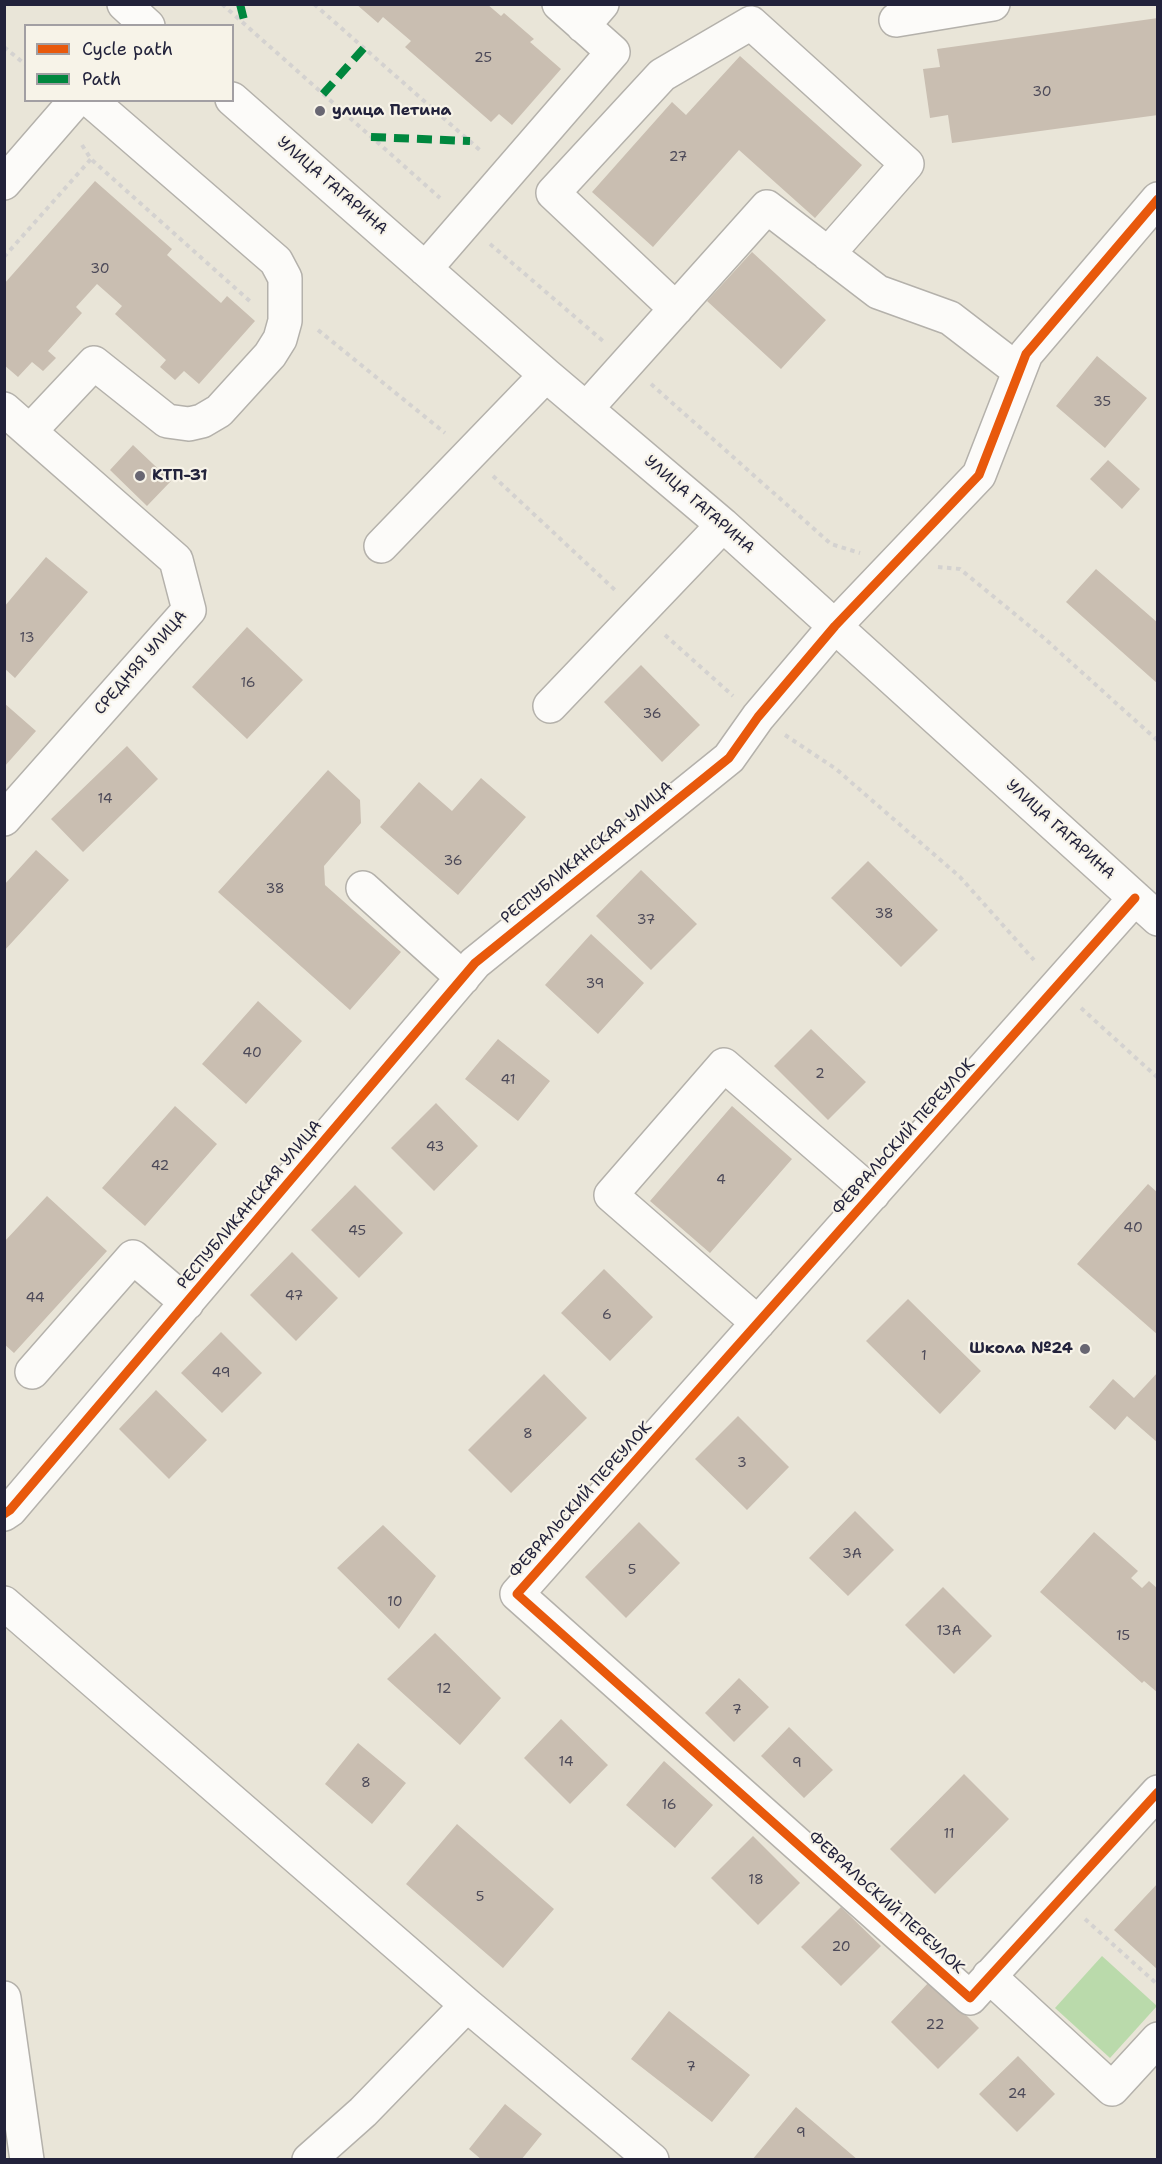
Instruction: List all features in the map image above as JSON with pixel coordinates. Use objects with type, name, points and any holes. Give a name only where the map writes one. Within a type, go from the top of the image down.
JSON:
[{"type":"street","points":[[426,268],[613,52],[593,15],[559,4]]},
{"type":"street","points":[[896,20],[993,4]]},
{"type":"street","points":[[676,309],[553,194],[662,75],[751,23],[907,164],[828,254]]},
{"type":"street","name":"УЛИЦА ГАГАРИНА","points":[[234,101],[546,375],[723,525],[1146,909]]},
{"type":"street","points":[[4,183],[77,105],[276,261],[285,278],[300,324],[280,339],[270,355],[219,411],[202,421],[189,424],[167,421],[94,363],[30,431]]},
{"type":"street","name":"РЕСПУБЛИКАНСКАЯ УЛИЦА","points":[[4,1514],[10,1510],[187,1303],[475,963],[729,758],[758,717],[836,626],[979,475],[1026,354],[1158,200]]},
{"type":"street","points":[[586,409],[767,207],[878,292],[950,318],[1019,371]]},
{"type":"street","points":[[381,546],[546,375]]},
{"type":"street","name":"СРЕДНЯЯ УЛИЦА","points":[[4,409],[176,560],[189,610],[4,819]]},
{"type":"street","points":[[550,705],[723,525]]},
{"type":"street","points":[[363,888],[463,978]]},
{"type":"street","name":"ФЕВРАЛЬСКИЙ ПЕРЕУЛОК","points":[[1146,909],[1057,986],[517,1594],[970,1998],[1158,1792]]},
{"type":"street","points":[[758,1323],[611,1195],[724,1065],[873,1194]]},
{"type":"street","points":[[32,1372],[133,1257],[187,1303]]},
{"type":"street","points":[[4,1603],[467,2005],[652,2160]]},
{"type":"street","points":[[989,1976],[1112,2089],[1158,2039]]},
{"type":"street","points":[[4,1998],[27,2160]]},
{"type":"street","points":[[309,2160],[363,2112],[467,2005]]},
{"type":"path","points":[[222,4],[505,258],[628,363],[831,544],[895,563],[960,569],[1044,638],[1158,741]]},
{"type":"path","points":[[314,4],[508,174]]},
{"type":"path","points":[[4,46],[24,63]]},
{"type":"path","points":[[77,105],[91,159],[257,308],[300,324],[470,454],[639,613],[758,717],[836,769],[960,877],[1057,986],[1158,1078]]},
{"type":"path","points":[[4,257],[91,159]]},
{"type":"path","points":[[1062,1897],[1158,1985]]},
{"type":"green space","points":[[1102,1956],[1157,2006],[1110,2058],[1055,2008]]},
{"type":"building","points":[[356,4],[487,4],[501,16],[504,13],[534,39],[530,42],[561,69],[512,125],[499,114],[491,122],[405,47],[411,41],[383,17],[378,23]]},
{"type":"building","points":[[1158,18],[1158,115],[952,143],[948,115],[930,118],[923,69],[940,67],[937,49]]},
{"type":"building","points":[[740,56],[862,165],[815,218],[739,150],[653,247],[592,192],[672,102],[686,115]]},
{"type":"building","points":[[95,181],[172,249],[167,255],[221,303],[227,296],[255,321],[199,384],[184,371],[175,380],[160,367],[166,360],[115,314],[122,306],[97,284],[76,307],[82,313],[48,351],[56,358],[43,371],[32,362],[18,377],[4,365],[4,284]]},
{"type":"building","points":[[752,252],[826,320],[781,369],[707,301]]},
{"type":"building","points":[[1097,356],[1147,398],[1105,448],[1056,406]]},
{"type":"building","name":"КТП-31","points":[[133,445],[171,481],[147,506],[110,470]]},
{"type":"building","points":[[1108,460],[1140,489],[1122,509],[1090,479]]},
{"type":"building","points":[[46,557],[88,592],[15,678],[4,668],[4,607]]},
{"type":"building","points":[[1096,569],[1158,623],[1158,684],[1066,602]]},
{"type":"building","points":[[247,627],[303,680],[247,739],[192,687]]},
{"type":"building","points":[[641,665],[700,725],[662,762],[604,702]]},
{"type":"building","points":[[4,703],[36,731],[4,767]]},
{"type":"building","points":[[127,746],[158,779],[83,852],[51,819]]},
{"type":"building","points":[[328,770],[360,800],[361,823],[324,866],[325,885],[401,952],[350,1010],[218,892]]},
{"type":"building","points":[[481,778],[526,817],[458,895],[380,827],[419,782],[452,811]]},
{"type":"building","points":[[36,850],[69,880],[4,951],[4,885]]},
{"type":"building","points":[[868,861],[938,930],[901,967],[831,898]]},
{"type":"building","points":[[641,870],[697,924],[651,970],[596,916]]},
{"type":"building","points":[[591,934],[644,983],[598,1034],[545,985]]},
{"type":"building","points":[[258,1001],[302,1041],[246,1104],[202,1064]]},
{"type":"building","points":[[811,1029],[866,1082],[828,1120],[774,1066]]},
{"type":"building","points":[[498,1039],[550,1081],[518,1121],[465,1079]]},
{"type":"building","points":[[436,1103],[478,1146],[434,1191],[391,1148]]},
{"type":"building","points":[[175,1106],[217,1144],[145,1226],[102,1188]]},
{"type":"building","points":[[732,1106],[792,1159],[710,1253],[650,1201]]},
{"type":"building","points":[[1148,1184],[1158,1193],[1158,1335],[1077,1264]]},
{"type":"building","points":[[355,1185],[403,1233],[359,1278],[311,1230]]},
{"type":"building","points":[[47,1196],[107,1251],[14,1353],[4,1344],[4,1242]]},
{"type":"building","points":[[292,1252],[338,1298],[296,1341],[250,1295]]},
{"type":"building","points":[[604,1269],[653,1317],[610,1361],[561,1313]]},
{"type":"building","points":[[908,1299],[981,1371],[940,1414],[866,1341]]},
{"type":"building","points":[[221,1332],[262,1373],[222,1413],[181,1373]]},
{"type":"building","points":[[1158,1372],[1158,1443],[1127,1416],[1115,1430],[1089,1407],[1113,1379],[1134,1398]]},
{"type":"building","points":[[544,1374],[587,1418],[511,1493],[468,1450]]},
{"type":"building","points":[[156,1390],[207,1440],[169,1479],[119,1429]]},
{"type":"building","points":[[738,1416],[789,1467],[747,1510],[695,1459]]},
{"type":"building","points":[[855,1511],[894,1550],[848,1596],[809,1558]]},
{"type":"building","points":[[639,1522],[680,1563],[626,1618],[585,1577]]},
{"type":"building","points":[[383,1525],[436,1576],[399,1629],[337,1568]]},
{"type":"building","points":[[1094,1532],[1138,1571],[1131,1578],[1142,1588],[1149,1581],[1158,1589],[1158,1693],[1144,1681],[1142,1683],[1040,1592]]},
{"type":"building","points":[[943,1587],[992,1636],[954,1674],[905,1625]]},
{"type":"building","points":[[435,1633],[501,1698],[460,1745],[387,1679]]},
{"type":"building","points":[[739,1678],[769,1707],[734,1742],[705,1713]]},
{"type":"building","points":[[561,1719],[608,1765],[570,1804],[524,1758]]},
{"type":"building","points":[[789,1727],[833,1770],[804,1798],[761,1756]]},
{"type":"building","points":[[358,1743],[406,1783],[372,1824],[325,1784]]},
{"type":"building","points":[[664,1761],[713,1805],[675,1848],[626,1805]]},
{"type":"building","points":[[964,1774],[1009,1819],[935,1894],[890,1849]]},
{"type":"building","points":[[457,1824],[554,1909],[503,1968],[406,1884]]},
{"type":"building","points":[[753,1836],[800,1883],[758,1925],[711,1878]]},
{"type":"building","points":[[1158,1883],[1158,1970],[1114,1930]]},
{"type":"building","points":[[841,1907],[881,1946],[841,1986],[801,1947]]},
{"type":"building","points":[[931,1980],[979,2028],[938,2069],[891,2022]]},
{"type":"building","points":[[669,2011],[750,2075],[712,2122],[631,2059]]},
{"type":"building","points":[[1018,2056],[1055,2094],[1017,2132],[979,2094]]},
{"type":"building","points":[[505,2104],[542,2134],[521,2160],[482,2160],[469,2149]]},
{"type":"building","points":[[796,2107],[858,2160],[752,2160]]},
{"type":"marked path","points":[[240,4],[245,24]]},
{"type":"marked path","points":[[323,94],[364,48]]},
{"type":"marked path","points":[[371,137],[470,141]]},
{"type":"cycle path","points":[[4,1514],[10,1510],[475,963],[729,758],[758,717],[835,626],[979,475],[1026,354],[1158,199]]},
{"type":"cycle path","points":[[1135,898],[517,1594],[970,1998],[1158,1792]]},
{"type":"place","name":"улица Петина","points":[[320,111]]},
{"type":"place","name":"КТП-31","points":[[140,476]]},
{"type":"place","name":"Школа №24","points":[[1085,1349]]}]
